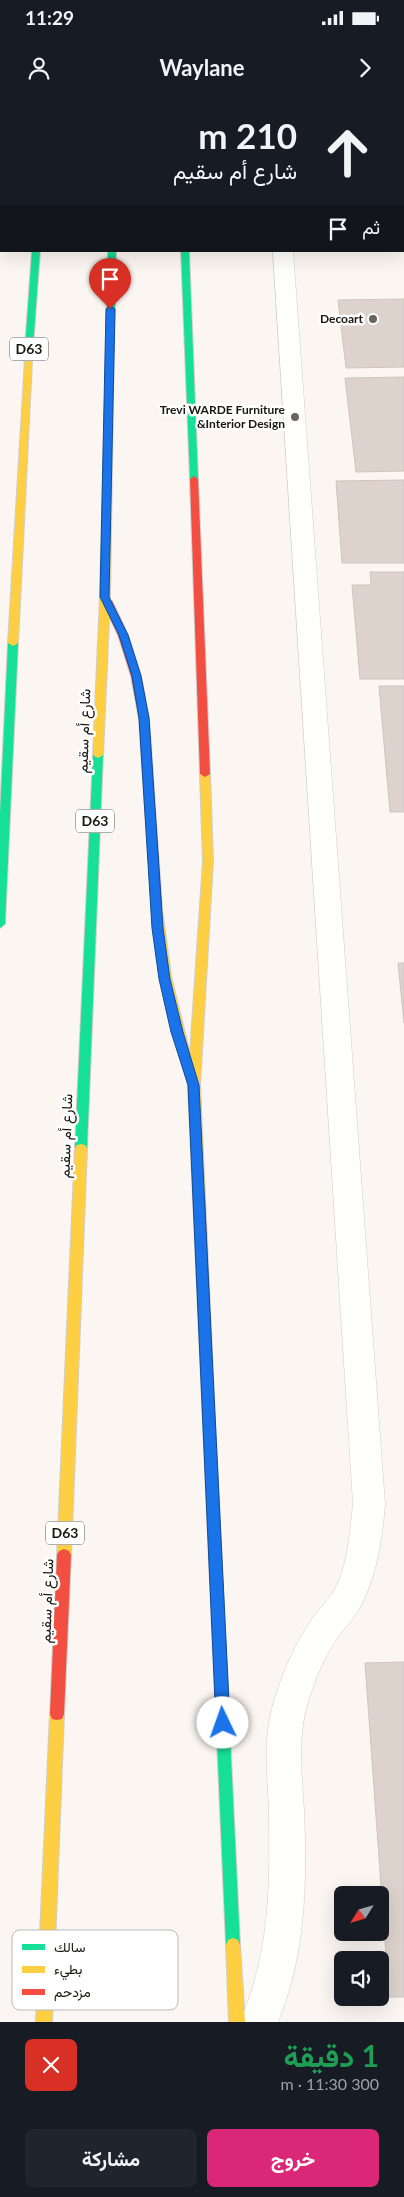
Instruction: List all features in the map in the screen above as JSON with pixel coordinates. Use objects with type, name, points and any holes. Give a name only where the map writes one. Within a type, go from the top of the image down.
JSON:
[{"type":"main road","name":"D63","points":[[0,924],[22,447],[36,252]]},
{"type":"main road","name":"شارع أم سقيم","points":[[48,1930],[105,597],[112,252]]},
{"type":"main road","points":[[185,252],[208,861],[194,1085],[237,2022]]},
{"type":"main road","points":[[11,472],[22,447]]},
{"type":"main road","points":[[105,597],[123,635],[136,676],[143,710],[158,928],[165,979],[177,1032],[194,1085]]},
{"type":"street","points":[[259,2022],[270,1999],[282,1938],[288,1877],[283,1743],[292,1700],[306,1663],[324,1629],[348,1599],[362,1551],[369,1504],[283,252]]},
{"type":"building","points":[[404,299],[404,367],[346,368],[338,300]]},
{"type":"building","points":[[404,377],[404,471],[356,472],[345,378]]},
{"type":"building","points":[[404,480],[404,563],[342,563],[336,481]]},
{"type":"building","points":[[370,572],[404,572],[404,679],[360,679],[352,585],[371,585]]},
{"type":"building","points":[[379,686],[404,686],[404,812],[390,812]]},
{"type":"building","points":[[398,963],[404,963],[404,1023]]},
{"type":"building","points":[[404,1662],[404,1997],[389,1997],[389,1951],[386,1951],[385,1941],[389,1941],[389,1886],[381,1886],[365,1663]]},
{"type":"traffic: fast","points":[[28,361],[36,252]]},
{"type":"traffic: fast","points":[[109,396],[112,252]]},
{"type":"traffic: fast","points":[[185,252],[194,479]]},
{"type":"traffic: fast","points":[[0,924],[13,643]]},
{"type":"traffic: fast","points":[[81,1148],[98,755]]},
{"type":"traffic: fast","points":[[209,1421],[233,1945]]},
{"type":"traffic: slow","points":[[13,643],[28,361]]},
{"type":"traffic: slow","points":[[98,755],[105,597],[109,396]]},
{"type":"traffic: slow","points":[[199,1197],[194,1085],[208,861],[205,774]]},
{"type":"traffic: slow","points":[[157,909],[162,954],[170,998],[194,1085]]},
{"type":"traffic: slow","points":[[64,1555],[81,1148]]},
{"type":"traffic: slow","points":[[48,1930],[57,1714]]},
{"type":"traffic: slow","points":[[233,1945],[237,2022]]},
{"type":"traffic: slow","points":[[44,2022],[45,2010]]},
{"type":"traffic: jam","points":[[194,479],[205,774]]},
{"type":"traffic: jam","points":[[107,601],[123,635],[136,676],[144,719],[157,909]]},
{"type":"traffic: jam","points":[[199,1197],[209,1421]]},
{"type":"traffic: jam","points":[[57,1714],[64,1555]]},
{"type":"place","name":"Decoart","points":[[373,319]]},
{"type":"place","name":"Trevi WARDE Furniture &Interior Design","points":[[295,417]]},
{"type":"route","points":[[110,309],[105,597],[123,635],[136,676],[144,718],[158,928],[165,979],[177,1032],[194,1085],[223,1723]]}]
